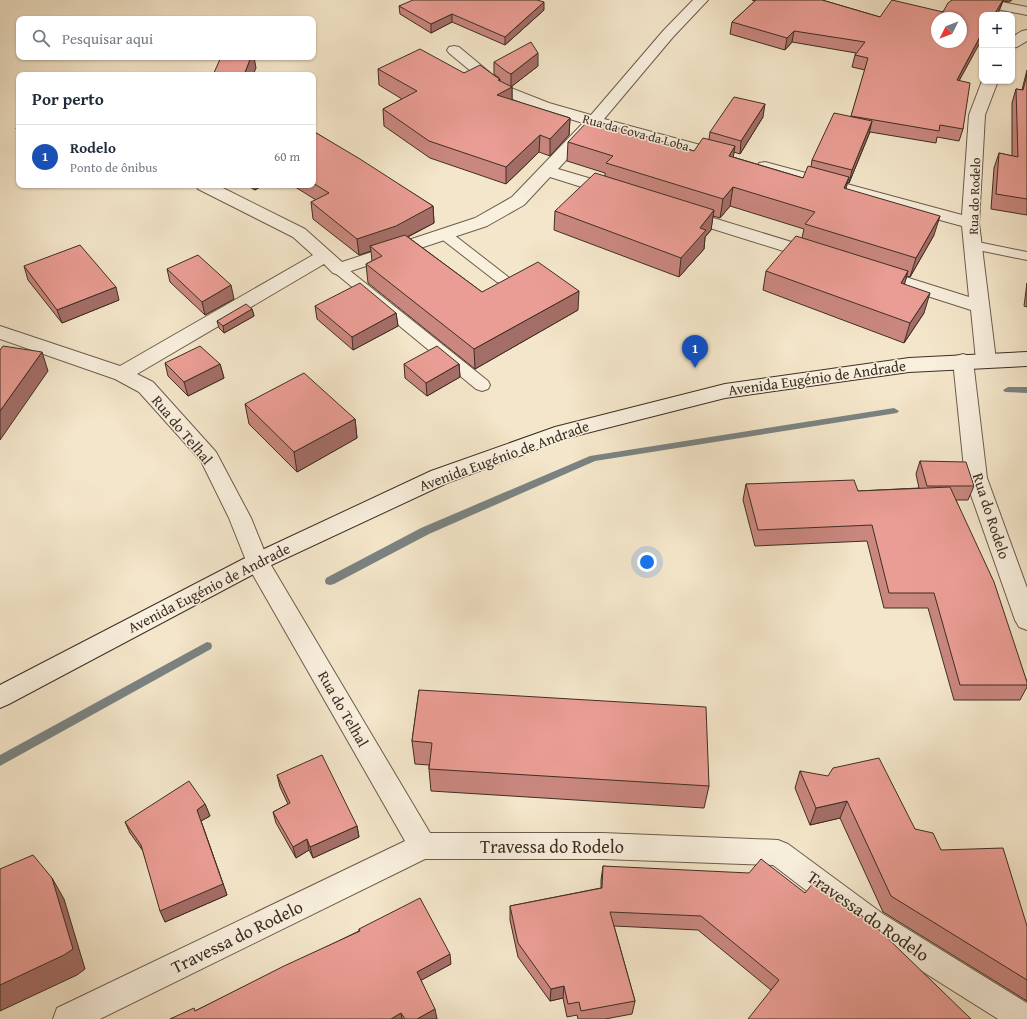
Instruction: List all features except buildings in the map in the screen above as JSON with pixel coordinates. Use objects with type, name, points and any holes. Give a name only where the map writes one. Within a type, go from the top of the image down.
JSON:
[{"type":"street","points":[[210,188],[299,234],[339,269],[481,222],[518,201],[548,171],[594,121],[668,34],[701,0]]},
{"type":"street","points":[[971,0],[1027,12]]},
{"type":"street","points":[[1015,42],[1027,34]]},
{"type":"street","name":"Rua da Cova da Loba","points":[[454,50],[501,90],[543,106],[744,162],[970,222]]},
{"type":"street","name":"Rua do Rodelo","points":[[986,360],[970,222],[977,115],[989,84]]},
{"type":"street","points":[[548,171],[631,197]]},
{"type":"street","points":[[669,209],[828,259]]},
{"type":"street","points":[[122,374],[325,256]]},
{"type":"street","points":[[858,268],[979,306]]},
{"type":"street","name":"Rua do Telhal","points":[[0,332],[122,374],[146,387],[209,457],[240,518],[257,562],[423,846]]},
{"type":"street","name":"Avenida Eugénio de Andrade","points":[[0,697],[257,562],[439,476],[562,432],[725,391],[909,366],[963,361],[1027,359]]},
{"type":"street","name":"Rua do Rodelo","points":[[963,361],[965,390],[976,478],[1027,620]]},
{"type":"street","name":"Travessa do Rodelo","points":[[68,1019],[423,846],[602,846],[778,852],[873,924],[1025,1019]]},
{"type":"lane","points":[[444,234],[502,280]]},
{"type":"lane","points":[[973,245],[1027,256]]},
{"type":"lane","points":[[339,269],[482,385]]},
{"type":"waterway","points":[[1008,390],[1027,390]]},
{"type":"waterway","points":[[330,581],[425,531],[593,458],[894,411]]},
{"type":"waterway","points":[[0,761],[207,646]]},
{"type":"place","name":"Rodelo","points":[[695,368]]}]
